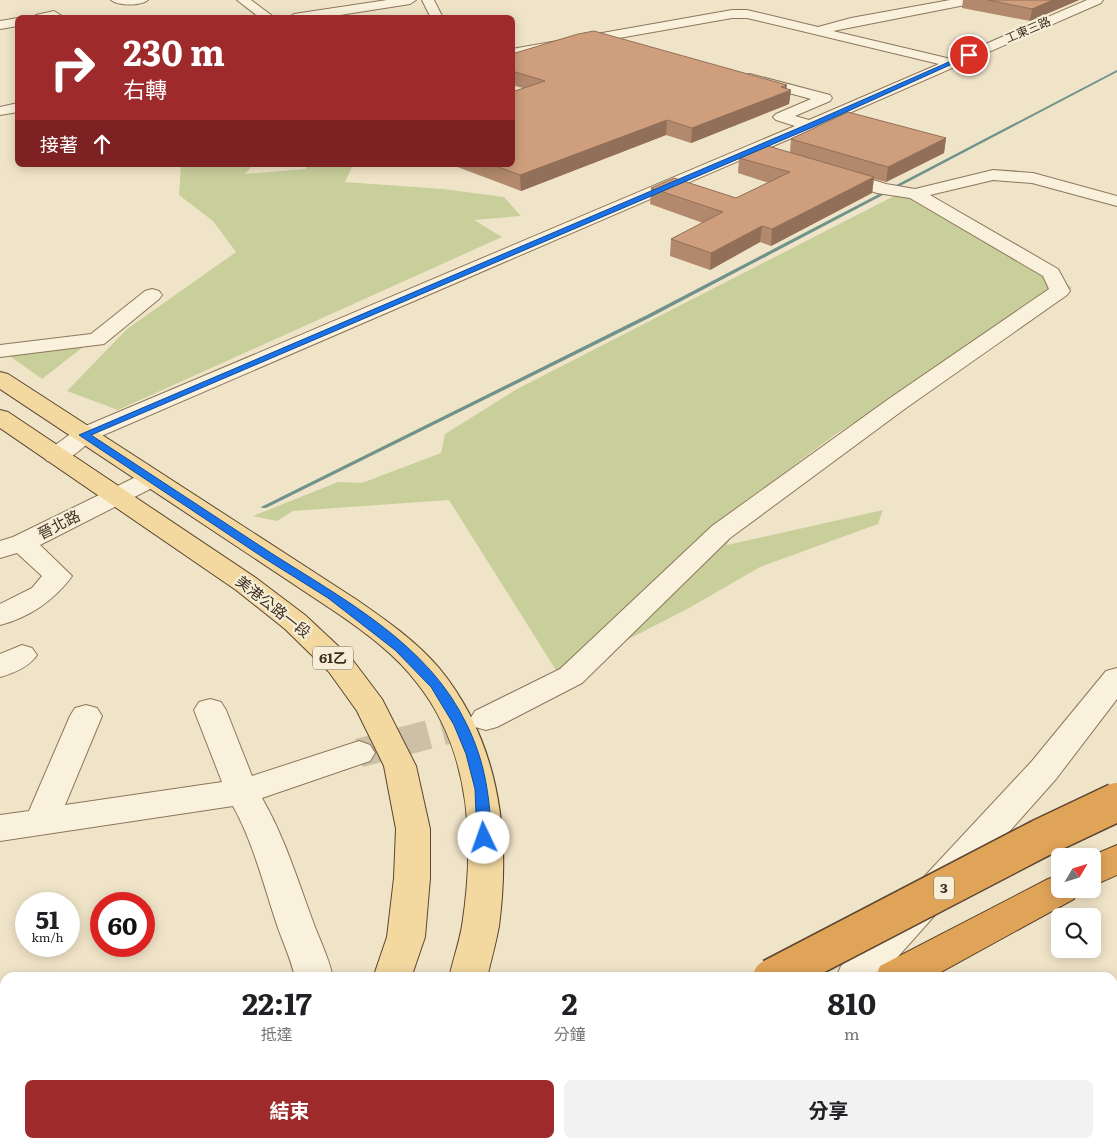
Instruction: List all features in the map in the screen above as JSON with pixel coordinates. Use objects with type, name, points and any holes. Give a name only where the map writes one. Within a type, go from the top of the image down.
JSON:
[{"type":"highway","name":"3","points":[[784,972],[1041,838],[1117,802]]},
{"type":"highway","points":[[1101,868],[1117,860]]},
{"type":"highway","points":[[905,972],[1051,894]]},
{"type":"main road","points":[[0,379],[340,602],[400,647],[435,684],[460,724],[473,754],[482,789],[485,855],[481,921],[469,972]]},
{"type":"main road","name":"美港公路一段","points":[[0,417],[246,584],[295,622],[340,665],[371,707],[400,766],[413,829],[412,878],[406,937],[394,972]]},
{"type":"street","points":[[117,0],[142,0]]},
{"type":"street","points":[[243,0],[265,15]]},
{"type":"street","points":[[313,15],[410,0]]},
{"type":"street","points":[[428,0],[436,15]]},
{"type":"street","points":[[817,31],[851,22],[970,0]]},
{"type":"street","name":"工東三路","points":[[56,456],[84,435],[810,126],[1097,0]]},
{"type":"street","points":[[745,1],[754,8],[758,16]]},
{"type":"street","points":[[515,52],[732,14],[758,16],[952,63]]},
{"type":"street","points":[[0,25],[15,22]]},
{"type":"street","points":[[738,74],[825,98],[781,117],[810,126]]},
{"type":"street","points":[[0,111],[15,108]]},
{"type":"street","points":[[754,150],[782,158]]},
{"type":"street","points":[[486,719],[571,676],[721,532],[898,403],[1060,291],[1051,273],[915,194],[883,189],[820,169]]},
{"type":"street","points":[[915,194],[993,175],[1033,178],[1117,201]]},
{"type":"street","points":[[0,351],[97,340],[152,295]]},
{"type":"street","name":"晉北路","points":[[11,546],[151,479]]},
{"type":"street","points":[[0,616],[42,594],[58,576],[11,546]]},
{"type":"street","points":[[860,972],[1044,770],[1117,678]]},
{"type":"street","points":[[210,710],[242,792],[262,828],[298,932],[312,963],[313,972]]},
{"type":"street","points":[[41,822],[86,716]]},
{"type":"street","points":[[0,828],[242,792],[359,753]]},
{"type":"green space","points":[[181,167],[251,167],[245,174],[306,169],[306,167],[352,167],[345,182],[443,189],[504,197],[521,216],[474,220],[502,237],[118,410],[67,391],[127,329],[236,252],[213,221],[179,195]]},
{"type":"green space","points":[[913,193],[1032,256],[1072,288],[836,434],[746,501],[727,545],[883,510],[878,524],[760,567],[689,608],[559,675],[449,500],[293,511],[277,521],[253,516],[338,482],[362,483],[441,453],[445,434],[517,389],[898,194]]},
{"type":"green space","points":[[101,333],[42,379],[0,349]]},
{"type":"building","points":[[988,0],[1053,0],[1032,9]]},
{"type":"building","points":[[594,31],[787,85],[781,87],[791,90],[692,128],[667,120],[520,175],[498,167],[515,167],[515,91],[545,81],[515,72],[515,53]]},
{"type":"building","points":[[848,112],[946,138],[888,167],[791,139]]},
{"type":"building","points":[[768,146],[874,177],[772,229],[762,226],[711,253],[671,239],[723,212],[651,188],[674,178],[736,198],[790,172],[739,158]]},
{"type":"waterway","points":[[264,507],[649,316],[1117,71]]},
{"type":"tunnel","points":[[359,753],[480,721]]},
{"type":"route","points":[[484,838],[482,789],[473,754],[460,724],[435,684],[400,647],[332,596],[84,435],[810,126],[969,55]]}]
